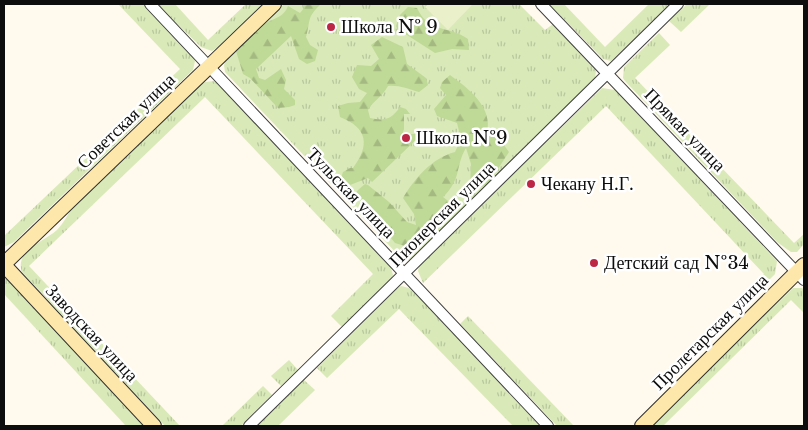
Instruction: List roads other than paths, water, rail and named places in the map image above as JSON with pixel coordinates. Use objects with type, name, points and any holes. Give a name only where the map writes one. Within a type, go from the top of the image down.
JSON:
[{"type":"street","name":"Тульская улица","points":[[150,4],[548,426]]},
{"type":"street","name":"Советская улица","points":[[4,265],[274,4]]},
{"type":"street","name":"Прямая улица","points":[[541,4],[802,272]]},
{"type":"street","name":"Пионерская улица","points":[[249,426],[678,4]]},
{"type":"street","name":"Заводская улица","points":[[4,265],[154,426]]},
{"type":"street","name":"Пролетарская улица","points":[[642,426],[802,272]]},
{"type":"place","name":"Школа № 9","points":[[331,27]]},
{"type":"place","name":"Школа №9","points":[[406,138]]},
{"type":"place","name":"Чекану Н.Г.","points":[[531,184]]},
{"type":"place","name":"Детский сад №34","points":[[594,263]]}]
